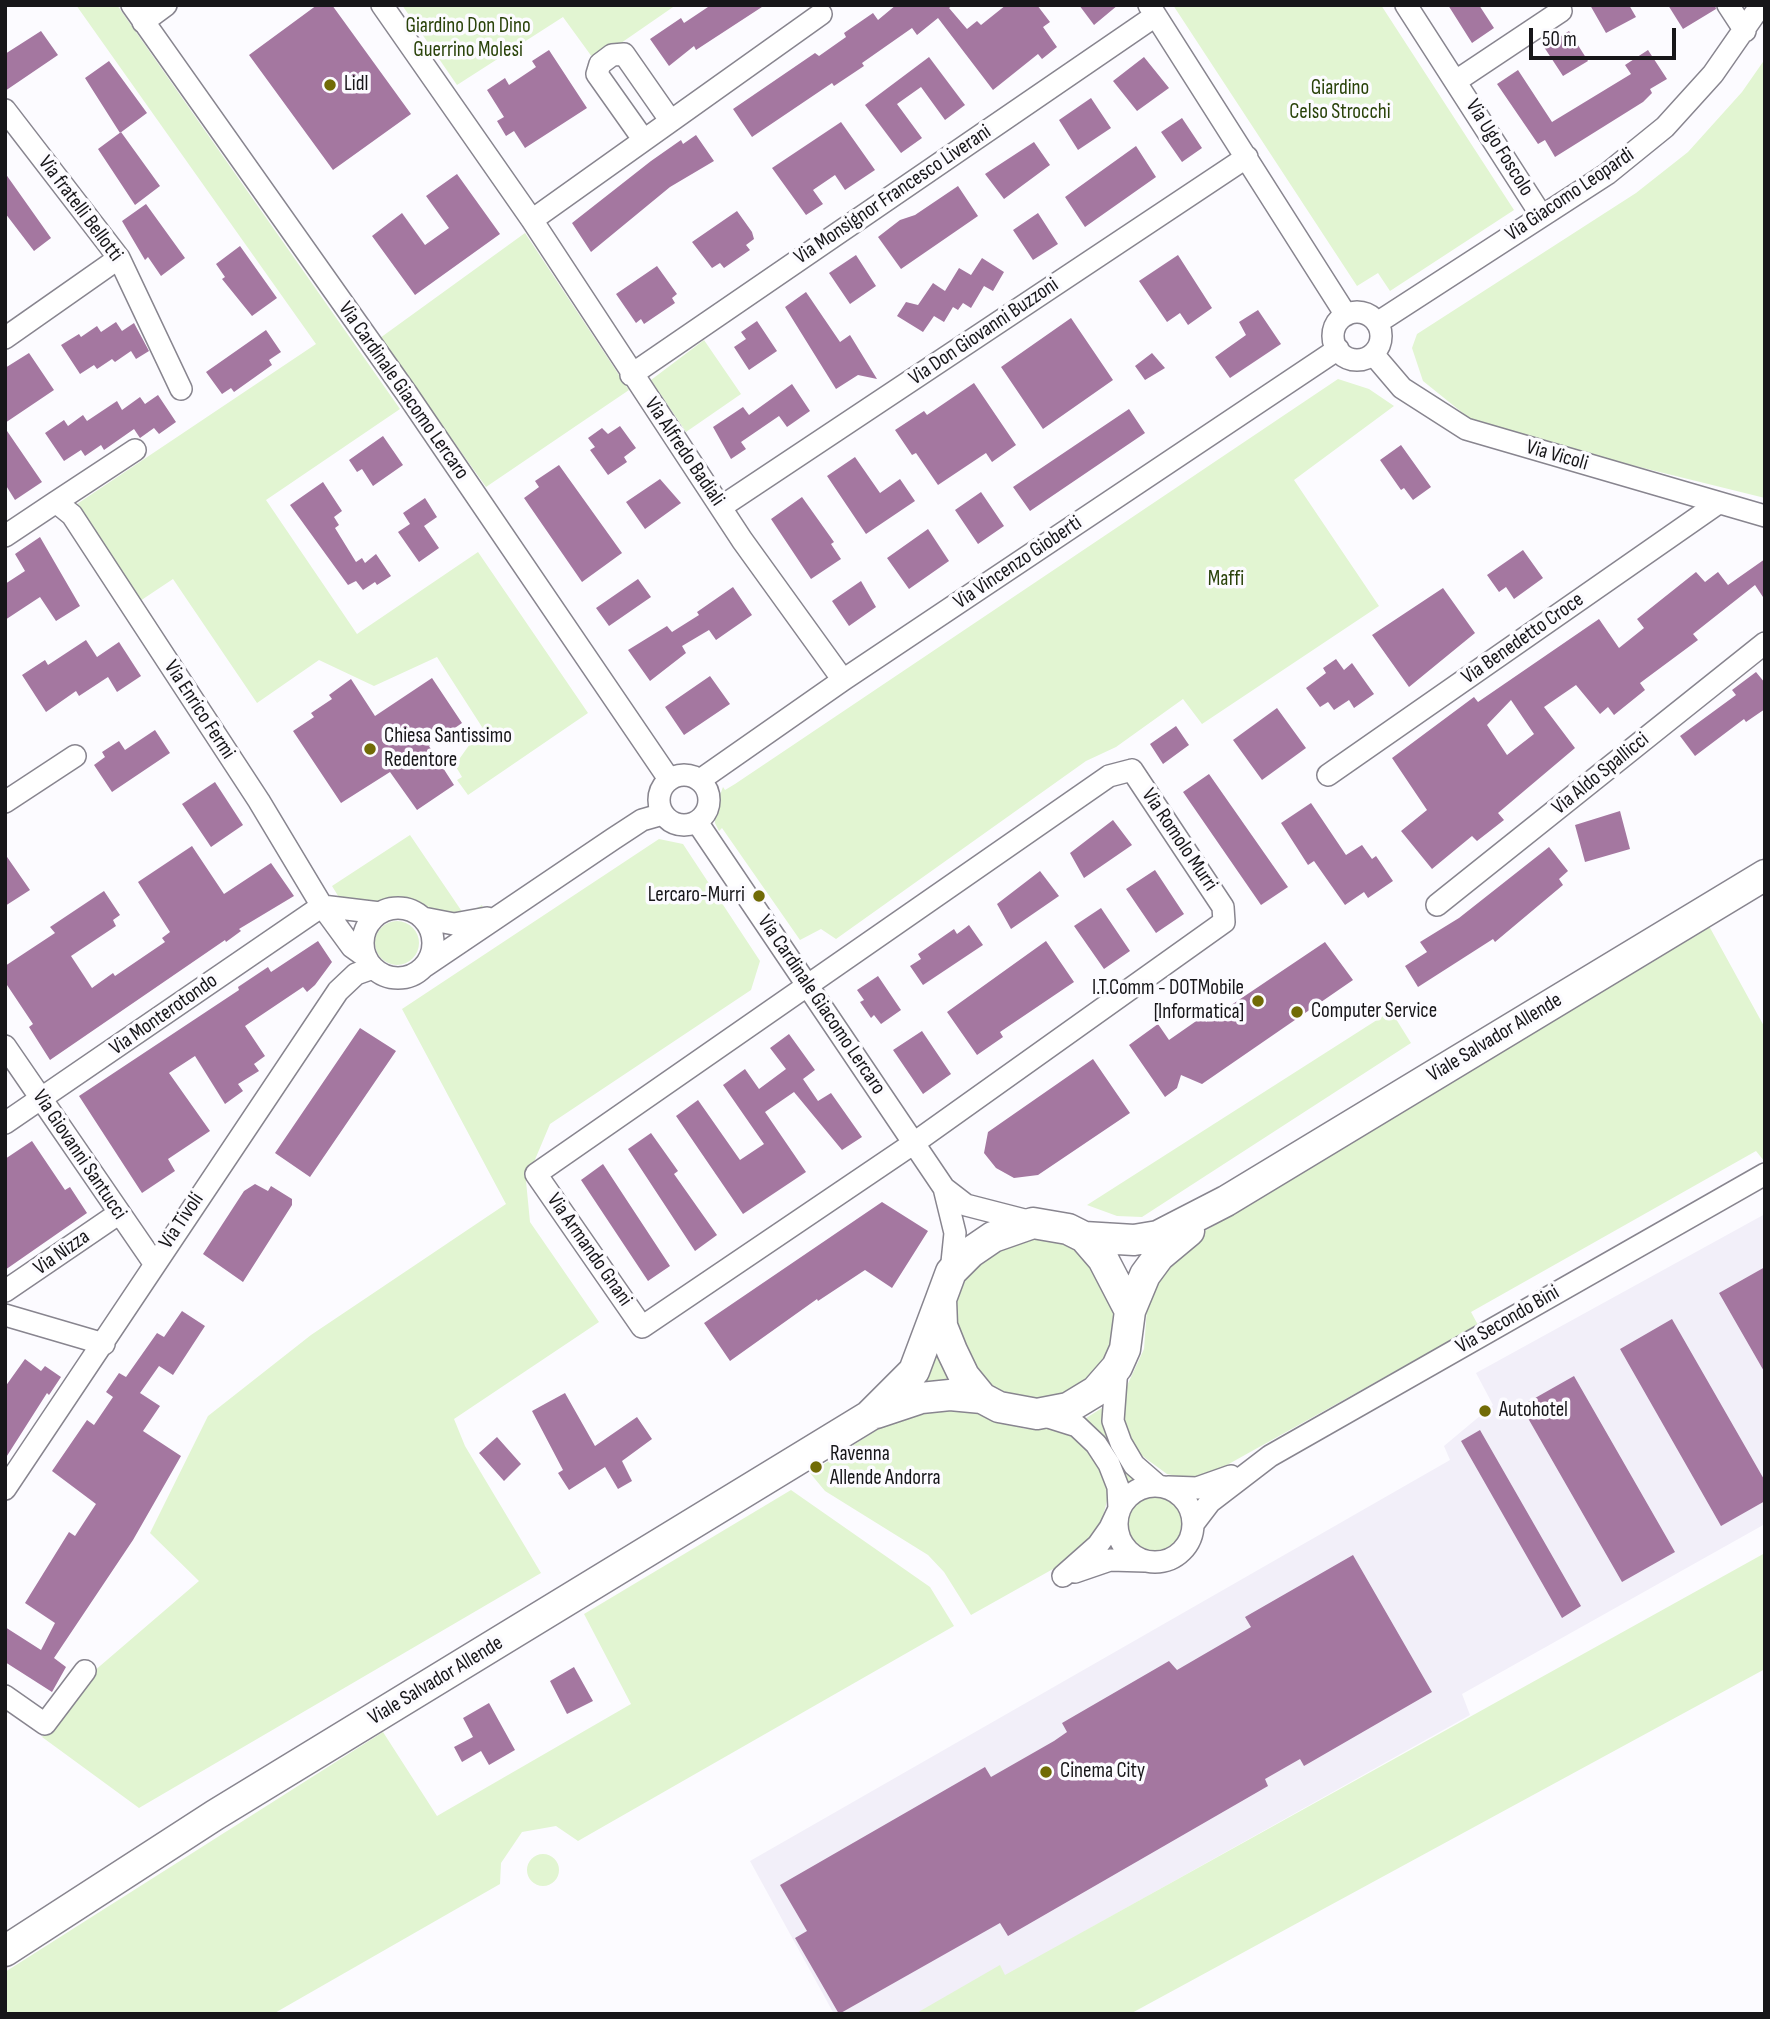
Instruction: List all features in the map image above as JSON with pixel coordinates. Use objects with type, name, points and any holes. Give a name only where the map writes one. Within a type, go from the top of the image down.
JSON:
[{"type":"main road","name":"Viale Salvador Allende","points":[[1084,1237],[1134,1240],[1158,1236],[1226,1201],[1765,875]]},
{"type":"main road","name":"Viale Salvador Allende","points":[[1130,1311],[1145,1275],[1159,1256],[1226,1201]]},
{"type":"main road","points":[[1033,1223],[1068,1229],[1084,1237],[1103,1259],[1130,1311],[1125,1349],[1117,1367],[1096,1391],[1068,1408],[1037,1414],[999,1407],[982,1398],[964,1376],[942,1326],[946,1285],[971,1252],[993,1237],[1033,1223]]},
{"type":"main road","name":"Viale Salvador Allende","points":[[869,1416],[914,1371],[946,1285]]},
{"type":"main road","name":"Viale Salvador Allende","points":[[5,1951],[215,1815],[869,1416],[920,1398],[950,1395],[982,1398]]},
{"type":"street","points":[[137,13],[166,5]]},
{"type":"street","name":"Via Alfredo Badiali","points":[[382,5],[532,220],[631,375],[721,507],[843,680]]},
{"type":"street","name":"Via Ugo Foscolo","points":[[1405,5],[1541,215]]},
{"type":"street","points":[[1728,5],[1745,31]]},
{"type":"street","name":"Via Giacomo Leopardi","points":[[1377,323],[1607,174],[1665,127],[1713,74],[1761,5]]},
{"type":"street","points":[[1152,10],[1346,315]]},
{"type":"street","name":"Via Monsignor Francesco Liverani","points":[[631,375],[1152,10]]},
{"type":"street","name":"Via Ugo Foscolo","points":[[1456,80],[1561,11]]},
{"type":"street","name":"Via Cardinale Giacomo Lercaro","points":[[137,13],[407,394],[669,779]]},
{"type":"street","points":[[532,220],[821,15]]},
{"type":"street","points":[[643,139],[597,74],[600,64],[624,54],[670,120]]},
{"type":"street","name":"Via fratelli Bellotti","points":[[5,110],[119,258],[181,389]]},
{"type":"street","name":"Via Don Giovanni Buzzoni","points":[[721,507],[1247,157]]},
{"type":"street","points":[[5,338],[119,258]]},
{"type":"street","points":[[1365,313],[1377,323],[1381,338],[1373,354],[1360,360],[1352,360],[1338,349],[1334,330],[1346,315],[1365,313]]},
{"type":"street","name":"Via Vincenzo Gioberti","points":[[700,780],[843,680],[1338,349]]},
{"type":"street","name":"Via Vicoli","points":[[1373,354],[1402,388],[1466,429],[1765,516]]},
{"type":"street","points":[[5,536],[64,509],[135,450]]},
{"type":"street","name":"Via Benedetto Croce","points":[[1328,775],[1717,503]]},
{"type":"street","name":"Via Enrico Fermi","points":[[64,509],[259,801],[322,906],[352,947],[370,962]]},
{"type":"street","name":"Via Aldo Spallicci","points":[[1437,905],[1765,643]]},
{"type":"street","points":[[5,802],[75,756]]},
{"type":"street","name":"Via Romolo Murri","points":[[807,986],[1109,776],[1132,770],[1223,907],[1224,922],[914,1143]]},
{"type":"street","points":[[380,913],[367,928],[364,937],[370,962],[390,977],[409,977],[642,820],[663,814],[682,825],[697,822],[704,817],[710,802],[709,793],[700,780],[685,774],[669,779],[660,792],[663,814]]},
{"type":"street","name":"Via Cardinale Giacomo Lercaro","points":[[697,822],[944,1188],[966,1205],[1033,1223]]},
{"type":"street","points":[[322,906],[380,913],[402,908],[423,918],[469,923],[499,915]]},
{"type":"street","name":"Via Monterotondo","points":[[5,1123],[322,906]]},
{"type":"street","points":[[423,918],[433,936],[433,946],[425,966]]},
{"type":"street","name":"Via Tivoli","points":[[5,1489],[338,991],[370,962]]},
{"type":"street","name":"Via Armando Gnani","points":[[807,986],[536,1174],[642,1327],[914,1143]]},
{"type":"street","name":"Via Giovanni Santucci","points":[[5,1046],[154,1263]]},
{"type":"street","name":"Via Secondo Bini","points":[[1161,1486],[1197,1489],[1252,1467],[1765,1174]]},
{"type":"street","name":"Via Cardinale Giacomo Lercaro","points":[[944,1188],[955,1233],[946,1285]]},
{"type":"street","name":"Via Nizza","points":[[5,1292],[118,1214]]},
{"type":"street","points":[[5,1315],[104,1344]]},
{"type":"street","points":[[1117,1367],[1113,1421],[1121,1443],[1134,1465],[1161,1486],[1186,1500],[1194,1523],[1187,1546],[1179,1554],[1157,1563],[1110,1560],[1063,1576],[1098,1545],[1119,1509],[1134,1491],[1161,1486]]},
{"type":"street","points":[[1037,1414],[1077,1426],[1096,1444],[1109,1464],[1118,1487],[1118,1535],[1133,1556],[1145,1561]]},
{"type":"street","name":"Via Secondo Bini","points":[[1194,1523],[1210,1502],[1252,1467]]},
{"type":"street","points":[[5,1696],[45,1724],[85,1671]]},
{"type":"shaded area","points":[[1765,1214],[1765,1524],[1462,1694],[1470,1715],[937,2014],[834,2014],[750,1861],[1450,1460],[1444,1446],[1493,1405],[1476,1373]]},
{"type":"green space","points":[[76,5],[117,5],[400,409],[266,500],[357,634],[478,552],[588,713],[468,795],[457,780],[462,777],[455,765],[482,727],[437,657],[374,686],[319,660],[257,703],[173,579],[140,601],[77,504],[316,344]]},
{"type":"green space","name":"Giardino Don Dino Guerrino Molesi","points":[[402,5],[676,5],[595,61],[563,17],[457,85]]},
{"type":"green space","name":"Giardino Celso Strocchi","points":[[1173,5],[1381,5],[1514,210],[1390,291],[1378,273],[1357,286]]},
{"type":"green space","points":[[1765,59],[1765,498],[1619,462],[1469,418],[1423,381],[1412,348],[1417,334],[1636,193],[1688,152],[1742,92]]},
{"type":"green space","points":[[525,233],[629,390],[486,487],[380,338]]},
{"type":"green space","points":[[704,340],[741,394],[686,432],[651,380]]},
{"type":"green space","name":"Maffi","points":[[1338,379],[1369,389],[1394,406],[1294,480],[1379,606],[1202,724],[1183,699],[1116,747],[1086,761],[836,939],[821,929],[800,940],[722,828],[719,831],[715,823],[715,808],[723,787],[725,790],[735,784]]},
{"type":"green space","points":[[410,835],[465,916],[482,905],[483,908],[467,918],[451,919],[408,898],[394,897],[368,904],[340,899],[332,886]]},
{"type":"green space","points":[[659,839],[683,844],[760,961],[751,990],[550,1124],[526,1181],[530,1222],[599,1322],[454,1419],[465,1446],[541,1573],[139,1808],[42,1737],[93,1672],[199,1581],[150,1533],[208,1416],[311,1335],[506,1204],[402,1009]]},
{"type":"green space","points":[[397,921],[406,922],[413,927],[418,934],[418,952],[413,959],[406,964],[397,965],[388,964],[381,959],[376,952],[375,943],[376,934],[381,927],[388,922]]},
{"type":"green space","points":[[1709,926],[1765,1028],[1765,1162],[1756,1151],[1471,1312],[1478,1325],[1209,1475],[1192,1479],[1167,1474],[1141,1455],[1126,1430],[1122,1405],[1125,1390],[1144,1349],[1147,1308],[1155,1283],[1169,1259],[1200,1234]]},
{"type":"green space","points":[[1391,1011],[1411,1043],[1142,1217],[1117,1216],[1087,1205]]},
{"type":"green space","points":[[1019,1236],[1070,1242],[1115,1295],[1115,1342],[1104,1364],[1088,1381],[1068,1393],[1045,1399],[1017,1397],[992,1386],[971,1368],[954,1316],[959,1288],[973,1265]]},
{"type":"green space","points":[[940,1345],[962,1385],[913,1391],[925,1380]]},
{"type":"green space","points":[[923,1405],[971,1409],[998,1422],[1026,1429],[1055,1429],[1078,1438],[1095,1457],[1106,1479],[1108,1497],[1100,1528],[1078,1555],[971,1615],[944,1572],[928,1555],[825,1491],[810,1473],[903,1413]]},
{"type":"green space","points":[[1102,1408],[1103,1422],[1135,1479],[1128,1483],[1103,1434],[1083,1420]]},
{"type":"green space","points":[[791,1490],[930,1587],[954,1626],[578,1841],[556,1826],[522,1832],[501,1863],[500,1884],[273,2014],[5,2014],[5,1972],[383,1732],[437,1816],[631,1704],[584,1614]]},
{"type":"green space","points":[[1155,1495],[1166,1497],[1175,1503],[1181,1512],[1181,1534],[1175,1543],[1166,1549],[1155,1551],[1144,1549],[1135,1543],[1129,1534],[1127,1523],[1129,1512],[1135,1503],[1144,1497]]},
{"type":"green space","points":[[1765,1553],[1765,1669],[1130,2014],[915,2014],[1000,1965],[1005,1975]]},
{"type":"green space","points":[[543,1854],[554,1859],[559,1870],[554,1881],[543,1886],[532,1881],[527,1870],[532,1859]]},
{"type":"building","points":[[317,5],[332,5],[411,114],[333,170],[249,55]]},
{"type":"building","points":[[711,5],[765,5],[696,50],[694,46],[669,66],[650,39],[681,18],[684,23]]},
{"type":"building","points":[[896,5],[953,5],[949,8],[967,29],[977,21],[981,25],[1006,5],[1037,5],[1050,22],[1043,27],[1057,47],[1042,59],[1038,54],[993,90],[938,18],[917,35],[912,28],[862,63],[864,66],[834,86],[832,83],[752,137],[733,109],[815,53],[819,56],[846,37],[844,33],[873,13],[878,20]]},
{"type":"building","points":[[1079,5],[1118,5],[1094,25]]},
{"type":"building","points":[[1448,5],[1479,5],[1494,28],[1472,43]]},
{"type":"building","points":[[1590,5],[1629,5],[1636,17],[1606,33]]},
{"type":"building","points":[[1668,5],[1715,5],[1716,9],[1683,29]]},
{"type":"building","points":[[41,31],[58,55],[5,91],[5,54]]},
{"type":"building","points":[[1569,31],[1588,61],[1563,76],[1544,47]]},
{"type":"building","points":[[549,50],[587,108],[525,148],[514,131],[506,136],[497,121],[504,117],[487,90],[505,78],[509,85],[536,67],[532,61]]},
{"type":"building","points":[[1648,50],[1667,79],[1650,89],[1652,93],[1643,102],[1555,157],[1545,140],[1538,144],[1497,84],[1518,70],[1552,122],[1631,74],[1625,65]]},
{"type":"building","points":[[929,57],[965,105],[945,120],[921,87],[897,104],[922,138],[901,153],[865,105]]},
{"type":"building","points":[[1144,57],[1169,88],[1137,111],[1113,81]]},
{"type":"building","points":[[109,61],[147,113],[120,133],[85,78]]},
{"type":"building","points":[[1091,98],[1111,128],[1078,150],[1059,120]]},
{"type":"building","points":[[1182,118],[1202,148],[1182,162],[1161,132]]},
{"type":"building","points":[[841,122],[875,170],[845,190],[835,175],[813,190],[823,204],[806,215],[772,168]]},
{"type":"building","points":[[121,132],[160,186],[135,205],[98,149]]},
{"type":"building","points":[[696,135],[714,161],[670,187],[591,252],[572,223],[651,161],[681,140],[683,144]]},
{"type":"building","points":[[1034,142],[1050,165],[1004,199],[985,174]]},
{"type":"building","points":[[1136,146],[1156,177],[1085,227],[1065,197]]},
{"type":"building","points":[[5,173],[51,238],[34,251],[5,213]]},
{"type":"building","points":[[457,174],[500,234],[415,295],[372,236],[402,213],[425,245],[449,228],[426,196]]},
{"type":"building","points":[[958,186],[978,216],[901,269],[878,237],[900,220],[915,215]]},
{"type":"building","points":[[146,204],[185,258],[161,276],[148,257],[145,260],[122,221]]},
{"type":"building","points":[[737,211],[752,232],[754,239],[746,245],[750,250],[724,268],[720,263],[712,268],[692,242]]},
{"type":"building","points":[[1038,213],[1058,244],[1033,260],[1013,230]]},
{"type":"building","points":[[240,246],[277,298],[252,316],[222,279],[225,277],[216,264]]},
{"type":"building","points":[[856,255],[876,286],[850,304],[829,273]]},
{"type":"building","points":[[1178,255],[1212,308],[1188,325],[1180,313],[1167,322],[1139,281]]},
{"type":"building","points":[[982,258],[1004,272],[993,291],[984,286],[971,308],[963,303],[958,310],[953,307],[944,322],[934,316],[923,332],[897,316],[906,302],[918,305],[933,283],[945,291],[959,268],[971,275]]},
{"type":"building","points":[[657,266],[677,294],[672,298],[675,303],[644,324],[641,319],[636,323],[616,294]]},
{"type":"building","points":[[806,292],[840,342],[850,335],[877,379],[858,375],[836,389],[785,307]]},
{"type":"building","points":[[1258,310],[1281,344],[1230,378],[1215,357],[1246,335],[1239,322]]},
{"type":"building","points":[[1071,318],[1113,380],[1043,429],[1001,367]]},
{"type":"building","points":[[757,321],[777,351],[749,370],[734,347],[746,339],[741,332]]},
{"type":"building","points":[[116,322],[122,331],[134,323],[149,351],[136,359],[131,351],[115,362],[112,359],[97,369],[94,365],[80,374],[61,345],[79,334],[81,337],[97,326],[101,332]]},
{"type":"building","points":[[266,330],[281,352],[269,360],[272,365],[234,392],[231,388],[222,394],[206,372]]},
{"type":"building","points":[[29,353],[54,390],[5,423],[5,368]]},
{"type":"building","points":[[1152,353],[1165,368],[1145,380],[1135,366]]},
{"type":"building","points":[[974,383],[1016,445],[992,462],[986,453],[938,485],[916,453],[912,455],[895,430],[924,411],[927,415]]},
{"type":"building","points":[[792,384],[810,411],[787,427],[779,416],[741,442],[746,449],[731,459],[713,427],[743,407],[749,415]]},
{"type":"building","points":[[158,395],[176,422],[159,434],[154,428],[140,438],[134,429],[104,450],[101,445],[85,456],[81,450],[64,461],[45,433],[64,420],[68,426],[83,415],[87,421],[117,401],[122,410],[140,397],[145,404]]},
{"type":"building","points":[[1129,409],[1145,433],[1030,511],[1013,487]]},
{"type":"building","points":[[620,426],[636,448],[624,457],[627,462],[608,475],[590,450],[595,447],[588,438],[602,428],[608,434]]},
{"type":"building","points":[[5,428],[42,482],[15,500],[5,484]]},
{"type":"building","points":[[383,436],[403,465],[373,486],[362,469],[357,472],[349,460]]},
{"type":"building","points":[[1401,445],[1431,487],[1413,500],[1404,488],[1401,490],[1380,460]]},
{"type":"building","points":[[855,457],[880,493],[900,479],[915,501],[866,534],[827,476]]},
{"type":"building","points":[[559,465],[622,553],[582,582],[524,498],[539,487],[535,481]]},
{"type":"building","points":[[660,479],[681,503],[645,529],[626,502]]},
{"type":"building","points":[[323,482],[342,511],[334,517],[339,525],[335,528],[356,562],[362,558],[365,563],[376,554],[391,576],[377,585],[375,582],[363,590],[356,581],[348,585],[290,505]]},
{"type":"building","points":[[981,492],[1004,526],[978,544],[955,510]]},
{"type":"building","points":[[802,497],[834,542],[831,544],[841,559],[811,579],[771,519]]},
{"type":"building","points":[[425,498],[437,517],[424,526],[439,548],[419,562],[398,532],[410,524],[403,513]]},
{"type":"building","points":[[928,529],[949,561],[909,589],[887,558]]},
{"type":"building","points":[[40,537],[80,606],[56,621],[40,597],[5,620],[5,584],[25,571],[15,554]]},
{"type":"building","points":[[1523,550],[1543,578],[1514,599],[1506,587],[1499,592],[1487,575]]},
{"type":"building","points":[[1765,559],[1765,600],[1755,585],[1693,634],[1698,640],[1640,683],[1645,690],[1614,715],[1608,707],[1600,714],[1576,685],[1544,707],[1575,748],[1498,813],[1504,820],[1477,841],[1472,836],[1432,869],[1401,831],[1427,810],[1392,758],[1474,697],[1478,702],[1599,619],[1619,648],[1644,628],[1637,619],[1696,572],[1705,582],[1718,572],[1728,585]],"holes":[[[1511,700],[1534,734],[1507,755],[1487,725]]]},
{"type":"building","points":[[638,579],[651,597],[609,626],[596,608]]},
{"type":"building","points":[[861,581],[876,607],[849,626],[832,601]]},
{"type":"building","points":[[733,587],[752,615],[716,640],[709,630],[682,646],[686,653],[650,681],[628,650],[667,626],[672,632],[699,615],[697,612]]},
{"type":"building","points":[[1443,588],[1475,633],[1409,687],[1372,635]]},
{"type":"building","points":[[86,640],[97,657],[119,642],[141,676],[117,692],[108,677],[79,696],[76,691],[46,712],[22,675],[45,660],[48,665]]},
{"type":"building","points":[[1336,659],[1344,670],[1352,663],[1374,694],[1354,708],[1349,700],[1334,710],[1328,702],[1320,707],[1306,688],[1326,673],[1323,668]]},
{"type":"building","points":[[1756,672],[1765,683],[1765,709],[1746,722],[1744,719],[1695,756],[1680,736],[1736,695],[1732,690]]},
{"type":"building","points":[[710,676],[730,704],[684,735],[665,707]]},
{"type":"building","points":[[432,678],[462,723],[429,746],[454,785],[417,810],[390,772],[341,803],[293,731],[314,717],[311,713],[332,699],[329,695],[351,679],[375,716]]},
{"type":"building","points":[[1277,708],[1306,748],[1262,780],[1233,740]]},
{"type":"building","points":[[1176,726],[1189,745],[1163,764],[1150,744]]},
{"type":"building","points":[[155,730],[170,753],[112,792],[94,765],[105,757],[102,752],[119,741],[125,750]]},
{"type":"building","points":[[1209,774],[1288,887],[1261,905],[1183,792]]},
{"type":"building","points":[[215,782],[243,825],[211,847],[182,804]]},
{"type":"building","points":[[1311,803],[1346,855],[1362,845],[1372,859],[1376,856],[1393,881],[1368,898],[1364,892],[1345,905],[1314,861],[1308,865],[1281,823]]},
{"type":"building","points":[[1620,811],[1630,849],[1585,862],[1575,825]]},
{"type":"building","points":[[1113,820],[1132,845],[1084,878],[1070,853]]},
{"type":"building","points":[[192,846],[224,894],[271,863],[294,896],[239,929],[241,931],[226,942],[225,940],[50,1060],[29,1027],[33,1024],[5,982],[5,966],[55,933],[50,927],[104,891],[120,915],[113,920],[116,926],[71,956],[92,988],[113,973],[115,976],[165,942],[162,938],[170,932],[138,882]]},
{"type":"building","points":[[1549,847],[1568,871],[1559,879],[1563,885],[1495,942],[1493,939],[1418,987],[1405,966],[1427,952],[1420,942],[1459,918]]},
{"type":"building","points":[[5,854],[30,890],[5,906]]},
{"type":"building","points":[[1155,870],[1184,914],[1156,933],[1126,889]]},
{"type":"building","points":[[1040,871],[1059,896],[1011,929],[997,904]]},
{"type":"building","points":[[1101,908],[1130,951],[1104,969],[1074,926]]},
{"type":"building","points":[[969,925],[983,945],[923,985],[910,966],[921,959],[918,954],[954,929],[957,934]]},
{"type":"building","points":[[318,941],[332,962],[315,985],[307,992],[303,987],[245,1026],[265,1056],[254,1064],[259,1071],[238,1084],[243,1091],[225,1104],[195,1056],[169,1073],[210,1131],[168,1159],[175,1171],[142,1193],[79,1096],[239,990],[238,987],[268,967],[271,972]]},
{"type":"building","points":[[1046,941],[1074,982],[1000,1032],[1003,1037],[977,1055],[947,1012]]},
{"type":"building","points":[[1325,942],[1353,980],[1202,1084],[1181,1075],[1177,1088],[1165,1097],[1129,1045],[1158,1024],[1169,1040],[1202,1017],[1206,1022]]},
{"type":"building","points":[[878,976],[901,1010],[881,1024],[874,1015],[871,1018],[860,1002],[864,1000],[857,990]]},
{"type":"building","points":[[360,1028],[396,1051],[310,1177],[275,1153]]},
{"type":"building","points":[[922,1031],[951,1074],[923,1094],[893,1050]]},
{"type":"building","points":[[789,1034],[815,1070],[803,1079],[818,1101],[831,1093],[862,1137],[842,1150],[794,1092],[765,1112],[806,1172],[743,1214],[676,1116],[698,1100],[740,1160],[764,1144],[723,1085],[745,1069],[759,1089],[786,1069],[770,1048]]},
{"type":"building","points":[[1093,1059],[1130,1113],[1038,1175],[1014,1178],[996,1168],[984,1153],[988,1132]]},
{"type":"building","points":[[651,1133],[678,1171],[674,1174],[717,1235],[695,1251],[628,1149]]},
{"type":"building","points":[[32,1141],[65,1190],[70,1187],[87,1213],[5,1270],[5,1159]]},
{"type":"building","points":[[603,1164],[670,1266],[648,1281],[581,1180]]},
{"type":"building","points":[[255,1184],[268,1191],[271,1186],[292,1199],[292,1205],[243,1282],[203,1254],[244,1191]]},
{"type":"building","points":[[882,1202],[928,1231],[892,1288],[865,1270],[818,1301],[817,1299],[730,1361],[704,1323]]},
{"type":"building","points":[[1765,1267],[1765,1373],[1719,1293]]},
{"type":"building","points":[[182,1311],[205,1326],[173,1375],[159,1366],[140,1393],[160,1406],[143,1431],[181,1456],[133,1540],[54,1658],[66,1667],[52,1692],[5,1662],[5,1627],[41,1650],[55,1623],[25,1603],[69,1532],[75,1536],[96,1504],[52,1471],[87,1420],[94,1425],[113,1397],[106,1392],[119,1373],[126,1377],[157,1333],[164,1337]]},
{"type":"building","points":[[1672,1319],[1765,1481],[1765,1501],[1721,1526],[1620,1349]]},
{"type":"building","points":[[25,1359],[41,1371],[45,1366],[61,1377],[49,1395],[47,1393],[5,1459],[5,1387]]},
{"type":"building","points":[[1574,1376],[1675,1552],[1622,1582],[1521,1406]]},
{"type":"building","points":[[565,1393],[595,1446],[637,1417],[652,1439],[622,1461],[632,1481],[618,1489],[605,1467],[569,1490],[558,1473],[563,1470],[532,1411]]},
{"type":"building","points":[[1480,1430],[1581,1606],[1562,1618],[1461,1441]]},
{"type":"building","points":[[497,1437],[521,1464],[504,1481],[479,1453]]},
{"type":"building","points":[[1353,1555],[1432,1692],[1304,1766],[1300,1759],[1265,1779],[1268,1786],[1008,1936],[1000,1923],[839,2014],[795,1938],[807,1931],[780,1885],[985,1767],[991,1777],[1054,1741],[1067,1732],[1062,1723],[1169,1661],[1177,1670],[1251,1627],[1245,1617]]},
{"type":"building","points":[[574,1667],[593,1701],[567,1714],[550,1681]]},
{"type":"building","points":[[489,1703],[515,1750],[489,1765],[481,1751],[462,1762],[454,1747],[473,1737],[463,1718]]},
{"type":"place","name":"Lidl","points":[[330,85]]},
{"type":"place","name":"Chiesa Santissimo Redentore","points":[[370,749]]},
{"type":"place","name":"Lercaro-Murri","points":[[759,896]]},
{"type":"place","name":"I.T.Comm - DOTMobile [Informatica]","points":[[1258,1001]]},
{"type":"place","name":"Computer Service","points":[[1297,1012]]},
{"type":"place","name":"Autohotel","points":[[1485,1411]]},
{"type":"place","name":"Ravenna Allende Andorra","points":[[816,1467]]},
{"type":"place","name":"Cinema City","points":[[1046,1772]]}]
